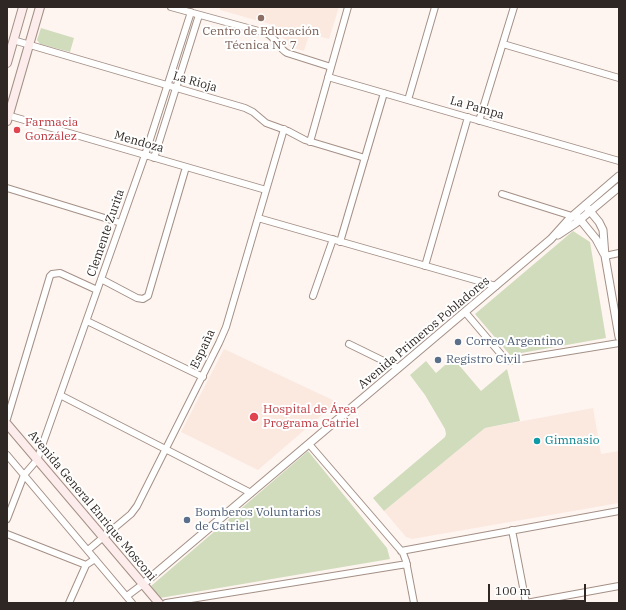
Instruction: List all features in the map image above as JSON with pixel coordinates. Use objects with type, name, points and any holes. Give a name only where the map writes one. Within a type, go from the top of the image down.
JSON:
[{"type":"main road","points":[[8,59],[23,7]]},
{"type":"main road","points":[[7,117],[40,7]]},
{"type":"main road","name":"Avenida General Enrique Mosconi","points":[[7,424],[159,603]]},
{"type":"street","points":[[310,142],[348,7]]},
{"type":"street","points":[[408,100],[435,7]]},
{"type":"street","points":[[479,121],[514,7]]},
{"type":"street","points":[[176,8],[266,33],[272,36],[281,49],[287,53],[331,67]]},
{"type":"street","name":"Clemente Zurita","points":[[38,460],[145,155],[191,12]]},
{"type":"street","points":[[154,158],[200,15]]},
{"type":"street","name":"La Rioja","points":[[14,40],[249,110],[266,123],[284,129],[310,142],[365,158]]},
{"type":"street","points":[[503,44],[619,78]]},
{"type":"street","name":"La Pampa","points":[[328,77],[619,161]]},
{"type":"street","points":[[340,242],[384,93]]},
{"type":"street","name":"Mendoza","points":[[7,117],[266,190]]},
{"type":"street","points":[[425,266],[468,117]]},
{"type":"street","name":"España","points":[[88,550],[134,510],[224,332],[284,129]]},
{"type":"street","points":[[101,279],[137,298],[143,299],[148,296],[186,167]]},
{"type":"street","name":"Avenida Primeros Pobladores","points":[[551,239],[575,213],[619,176]]},
{"type":"street","name":"Avenida Primeros Pobladores","points":[[127,596],[551,239],[579,220],[619,187]]},
{"type":"street","points":[[7,188],[121,223]]},
{"type":"street","points":[[502,194],[575,213],[596,240],[605,256]]},
{"type":"street","points":[[585,205],[599,222],[603,230],[605,256],[618,324],[619,337]]},
{"type":"street","points":[[258,218],[496,286]]},
{"type":"street","points":[[313,296],[333,239]]},
{"type":"street","points":[[605,256],[619,253]]},
{"type":"street","points":[[7,419],[48,280],[52,274],[60,272],[97,290]]},
{"type":"street","points":[[465,312],[505,359],[509,361],[619,342]]},
{"type":"street","points":[[86,321],[202,377]]},
{"type":"street","points":[[349,344],[398,368]]},
{"type":"street","points":[[60,395],[251,493]]},
{"type":"street","points":[[309,444],[401,551],[407,564],[414,603]]},
{"type":"street","points":[[7,455],[132,603]]},
{"type":"street","points":[[7,519],[24,475],[38,460]]},
{"type":"street","points":[[401,551],[619,511]]},
{"type":"street","points":[[512,530],[526,603],[556,600],[619,586]]},
{"type":"street","points":[[7,534],[86,565]]},
{"type":"street","points":[[69,603],[86,565],[95,559]]},
{"type":"street","points":[[166,603],[407,564]]},
{"type":"shaded area","points":[[220,7],[339,7],[329,39],[313,35],[308,38],[304,51],[290,47],[273,25],[220,10]]},
{"type":"shaded area","name":"Hospital de Área Programa Catriel","points":[[224,349],[337,402],[258,470],[181,432]]},
{"type":"shaded area","points":[[593,408],[601,454],[619,451],[619,503],[412,539],[406,537],[384,511],[485,428]]},
{"type":"green space","points":[[41,28],[74,38],[70,52],[40,44],[37,40]]},
{"type":"green space","points":[[573,231],[590,242],[606,338],[510,355],[475,314]]},
{"type":"green space","points":[[453,358],[481,391],[507,369],[520,421],[485,428],[384,511],[373,498],[445,437],[446,434],[445,429],[425,395],[410,375],[426,361],[436,373]]},
{"type":"green space","points":[[308,451],[387,548],[390,559],[160,598],[151,586]]},
{"type":"place","name":"Centro de Educación Técnica N° 7","points":[[261,18]]},
{"type":"place","name":"Farmacia González","points":[[17,130]]},
{"type":"place","name":"Correo Argentino","points":[[458,342]]},
{"type":"place","name":"Registro Civil","points":[[438,360]]},
{"type":"place","name":"Hospital de Área Programa Catriel","points":[[254,417]]},
{"type":"place","name":"Gimnasio","points":[[537,441]]},
{"type":"place","name":"Bomberos Voluntarios de Catriel","points":[[187,520]]}]
